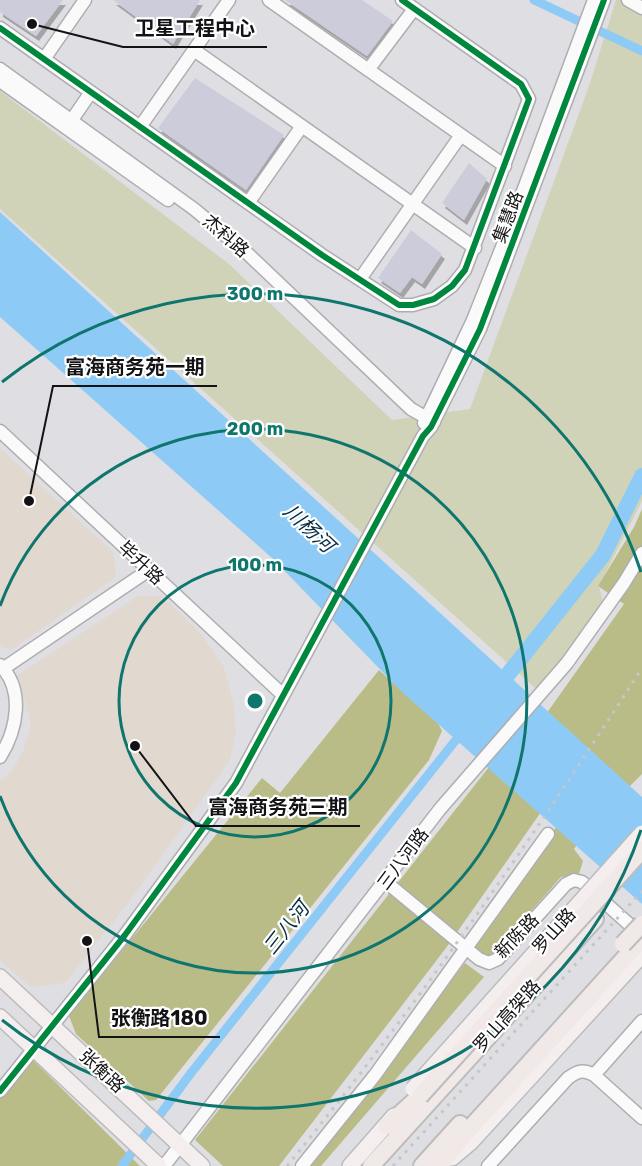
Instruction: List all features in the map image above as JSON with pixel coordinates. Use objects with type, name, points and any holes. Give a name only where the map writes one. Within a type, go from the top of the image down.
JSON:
[{"type":"highway","points":[[387,1126],[642,850]]},
{"type":"highway","name":"罗山高架路","points":[[371,1166],[642,867]]},
{"type":"highway","name":"罗山高架路","points":[[422,1166],[642,924]]},
{"type":"highway","points":[[441,1166],[642,937]]},
{"type":"main road","name":"罗山路","points":[[416,1092],[642,833]]},
{"type":"main road","points":[[467,1139],[642,955]]},
{"type":"main road","name":"张衡路","points":[[0,977],[202,1166]]},
{"type":"main road","name":"张衡路","points":[[0,1017],[158,1164]]},
{"type":"main road","points":[[350,1166],[387,1126]]},
{"type":"street","points":[[44,59],[85,0]]},
{"type":"street","points":[[140,127],[229,0]]},
{"type":"street","points":[[269,0],[505,166]]},
{"type":"street","points":[[0,28],[248,203],[399,305],[423,303],[452,286],[465,270],[528,104],[528,93],[521,84],[402,0]]},
{"type":"street","name":"集慧路","points":[[0,1091],[125,934],[236,783],[480,329],[594,8],[604,0]]},
{"type":"street","points":[[628,0],[642,8]]},
{"type":"street","points":[[368,70],[414,9]]},
{"type":"street","points":[[194,50],[475,248]]},
{"type":"street","name":"杰科路","points":[[0,69],[69,124]]},
{"type":"street","name":"杰科路","points":[[0,81],[69,124],[194,209],[248,254],[428,425]]},
{"type":"street","points":[[69,124],[91,92]]},
{"type":"street","points":[[248,203],[302,126]]},
{"type":"street","points":[[360,279],[461,135]]},
{"type":"street","name":"毕升路","points":[[0,431],[283,695]]},
{"type":"street","name":"三八河路","points":[[158,1164],[282,1016],[474,769],[542,694],[590,633],[642,553]]},
{"type":"street","points":[[0,756],[10,741],[15,724],[12,689],[2,666],[149,570]]},
{"type":"street","points":[[302,1166],[375,1075],[467,950],[548,834]]},
{"type":"street","name":"新陈路","points":[[386,882],[467,950],[489,963],[498,960],[566,884],[574,880],[582,882],[642,937]]},
{"type":"street","points":[[594,1075],[642,1021]]},
{"type":"street","points":[[488,1166],[568,1078],[577,1072],[586,1071],[594,1075],[642,1118]]},
{"type":"shaded area","points":[[0,448],[114,553],[116,577],[11,650],[0,646]]},
{"type":"shaded area","points":[[138,596],[162,596],[202,635],[224,667],[234,705],[236,732],[230,760],[128,903],[65,983],[31,987],[0,960],[0,781],[11,772],[23,752],[31,725],[18,675]]},
{"type":"green space","points":[[616,0],[642,0],[642,501],[599,586],[605,610],[542,694],[0,209],[0,91],[229,264],[392,420],[470,409],[588,89]]},
{"type":"green space","points":[[642,509],[642,774],[628,788],[544,717],[624,604],[598,586],[634,527]]},
{"type":"green space","points":[[379,670],[438,723],[442,731],[429,760],[156,1100],[149,1101],[76,1034],[69,1016],[262,778],[280,793]]},
{"type":"green space","points":[[489,767],[541,812],[446,948],[279,1166],[223,1166],[195,1140]]},
{"type":"green space","points":[[557,826],[577,845],[574,849],[583,861],[579,874],[561,877],[490,958],[473,949]]},
{"type":"green space","points":[[465,963],[484,977],[321,1166],[310,1166]]},
{"type":"green space","points":[[25,1052],[140,1166],[0,1166],[0,1083]]},
{"type":"water","points":[[0,212],[642,797],[642,904],[403,693],[272,558],[0,317]]},
{"type":"building","points":[[0,0],[63,0],[36,36],[0,12]]},
{"type":"building","points":[[113,0],[200,0],[173,44]]},
{"type":"building","points":[[285,0],[362,0],[393,21],[367,56]]},
{"type":"building","points":[[195,78],[284,135],[246,190],[158,128]]},
{"type":"building","points":[[469,163],[487,179],[464,220],[442,203]]},
{"type":"building","points":[[411,230],[442,254],[422,284],[412,277],[400,293],[378,278]]},
{"type":"waterway","name":"川杨河","points":[[534,0],[642,51]]},
{"type":"waterway","points":[[494,692],[603,555],[642,476]]},
{"type":"waterway","name":"三八河","points":[[122,1166],[191,1073],[463,731]]},
{"type":"railway","points":[[287,1166],[381,1046],[472,922],[642,668]]},
{"type":"railway","points":[[393,1166],[642,891]]},
{"type":"cycle path","points":[[0,28],[322,255],[399,305],[413,305],[434,299],[452,286],[465,270],[529,99],[521,84],[402,0]]},
{"type":"cycle path","points":[[0,1091],[125,935],[236,783],[423,436],[431,427],[480,329],[604,0]]},
{"type":"place","name":"卫星工程中心","points":[[32,24]]},
{"type":"place","name":"富海商务苑一期","points":[[29,501]]},
{"type":"place","name":"富海商务苑三期","points":[[135,746]]},
{"type":"place","name":"张衡路180","points":[[87,941]]}]
